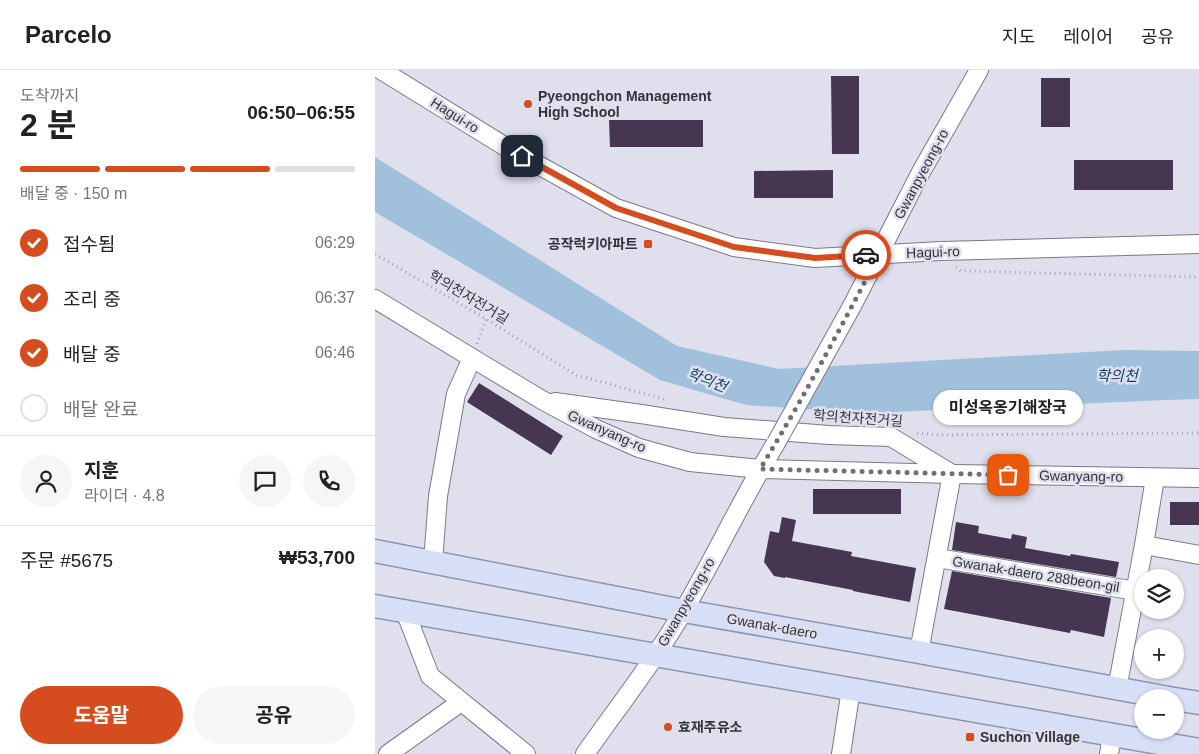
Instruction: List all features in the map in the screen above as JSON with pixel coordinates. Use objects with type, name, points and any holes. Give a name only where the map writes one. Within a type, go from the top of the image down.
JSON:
[{"type":"main road","name":"Gwanak-daero","points":[[375,551],[684,611],[1134,692]]},
{"type":"main road","points":[[375,606],[851,688],[1110,744],[1199,750]]},
{"type":"main road","points":[[1184,700],[1199,703]]},
{"type":"street","name":"Hagui-ro","points":[[381,70],[506,147],[616,208],[734,247],[815,258],[941,251],[1199,244]]},
{"type":"street","name":"Gwanpyeong-ro","points":[[585,754],[684,611],[760,469],[852,306],[921,172],[979,70]]},
{"type":"street","name":"Gwanyang-ro","points":[[375,298],[471,358],[596,429],[639,448],[690,462],[760,469],[1199,478]]},
{"type":"street","points":[[433,562],[438,496],[456,394],[471,358]]},
{"type":"street","points":[[543,400],[724,427],[829,435],[891,437],[952,474],[919,652]]},
{"type":"street","name":"Gwanak-daero 288beon-gil","points":[[1140,569],[1155,478]]},
{"type":"street","points":[[1144,545],[1199,555]]},
{"type":"street","name":"Gwanak-daero 288beon-gil","points":[[937,558],[1134,590]]},
{"type":"street","name":"Gwanak-daero 288beon-gil","points":[[1117,689],[1134,600]]},
{"type":"street","points":[[405,611],[431,676],[526,754]]},
{"type":"street","points":[[841,754],[851,688]]},
{"type":"street","points":[[388,754],[461,702]]},
{"type":"path","points":[[941,251],[961,271],[1199,276]]},
{"type":"path","name":"학의천자전거길","points":[[375,254],[486,319],[576,375],[672,402]]},
{"type":"path","points":[[471,358],[486,319]]},
{"type":"path","name":"학의천자전거길","points":[[909,433],[948,435],[1199,432]]},
{"type":"water","name":"학의천","points":[[375,157],[677,346],[779,369],[1123,350],[1199,351],[1199,399],[893,412],[834,411],[746,405],[660,380],[375,212]]},
{"type":"building","points":[[831,76],[859,76],[859,154],[832,154]]},
{"type":"building","points":[[1041,78],[1070,78],[1070,127],[1041,127]]},
{"type":"building","points":[[609,120],[703,120],[703,147],[610,147]]},
{"type":"building","points":[[1074,160],[1173,160],[1173,190],[1074,190]]},
{"type":"building","points":[[833,170],[833,198],[754,198],[754,171]]},
{"type":"building","points":[[479,383],[563,436],[551,455],[467,402]]},
{"type":"building","points":[[813,489],[901,489],[901,514],[813,514]]},
{"type":"building","points":[[1170,502],[1199,502],[1199,525],[1170,525]]},
{"type":"building","points":[[782,517],[796,520],[792,541],[852,552],[851,556],[916,568],[910,602],[774,576],[764,562],[770,531],[779,533]]},
{"type":"building","points":[[956,522],[979,526],[978,533],[1011,539],[1012,534],[1027,537],[1025,548],[1119,562],[1116,577],[952,550]]},
{"type":"building","points":[[952,571],[1111,598],[1104,637],[1071,630],[1070,633],[944,609]]},
{"type":"way so far","points":[[866,255],[879,255],[760,469],[1008,475]]},
{"type":"place","name":"Pyeongchon Management High School","points":[[528,104]]},
{"type":"place","name":"공작럭키아파트","points":[[648,244]]},
{"type":"place","name":"미성옥옹기해장국","points":[[1008,475]]},
{"type":"place","name":"효재주유소","points":[[668,727]]},
{"type":"place","name":"Suchon Village","points":[[970,737]]},
{"type":"route","points":[[522,156],[616,208],[734,247],[815,258],[866,255]]}]
